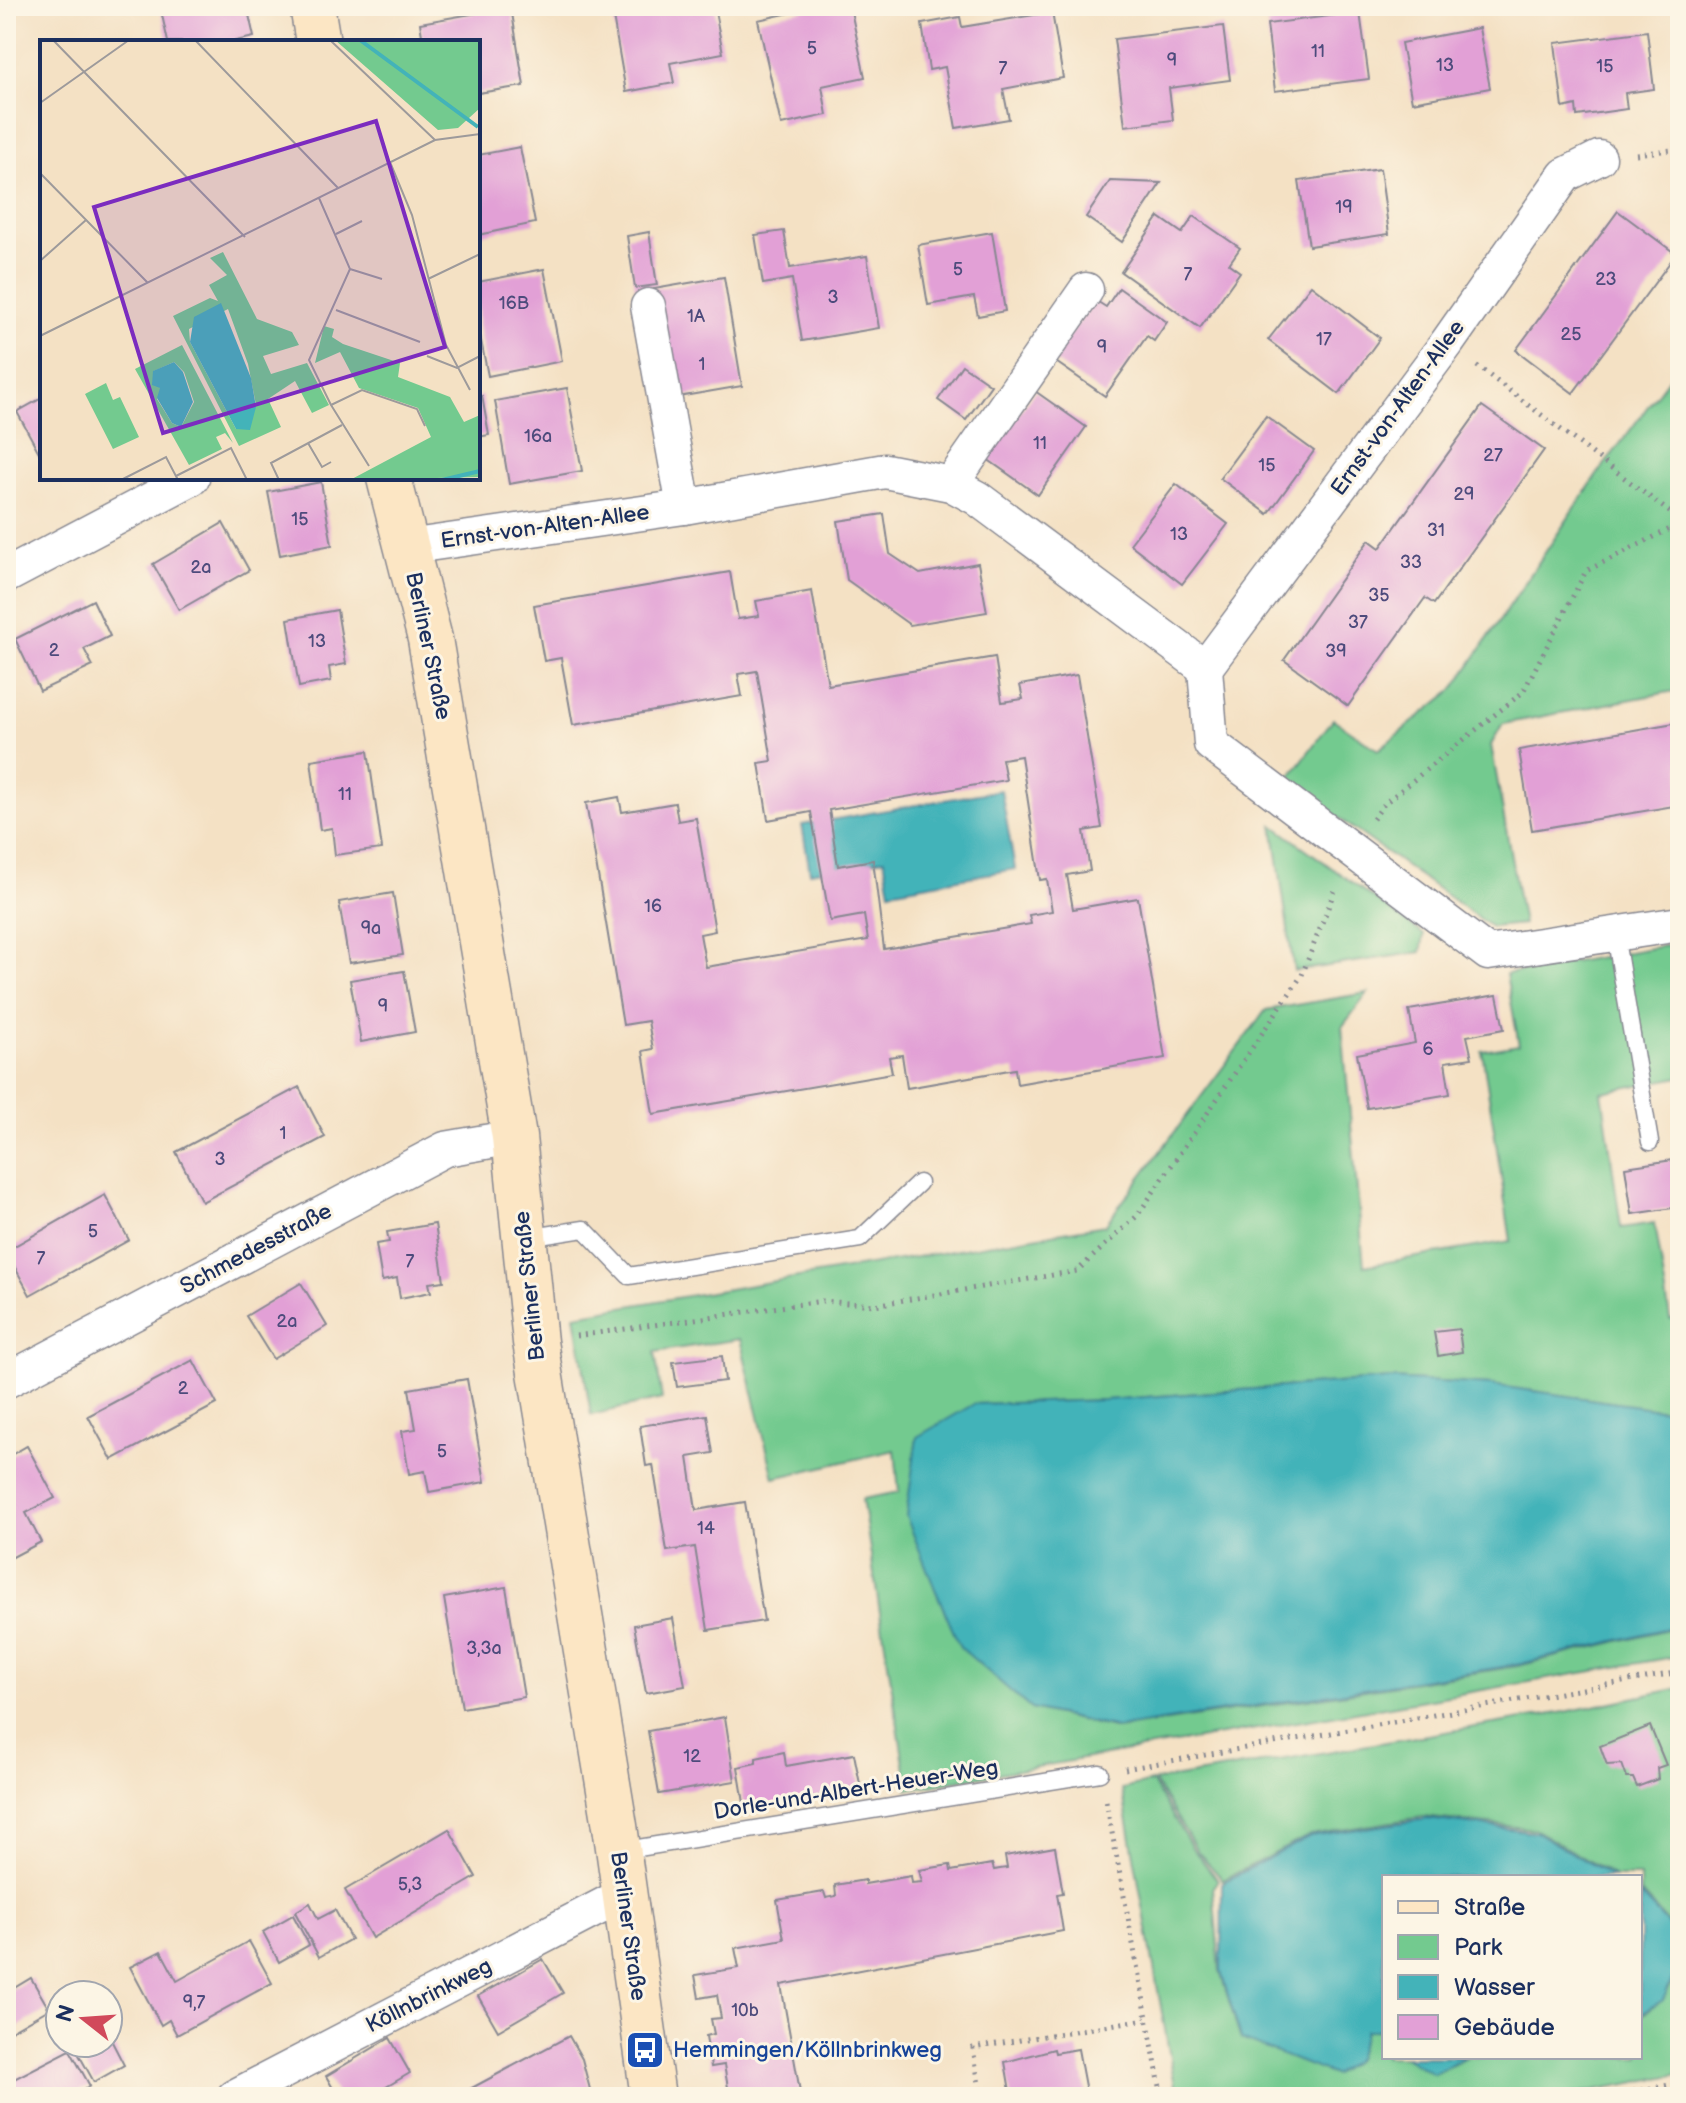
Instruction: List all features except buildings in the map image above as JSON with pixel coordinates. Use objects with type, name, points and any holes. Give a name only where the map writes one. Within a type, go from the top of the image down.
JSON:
[{"type":"street","points":[[312,6],[318,40]]},
{"type":"street","name":"Ernst-von-Alten-Allee","points":[[407,547],[684,507],[885,471],[951,484],[977,498],[1205,668],[1447,343],[1565,175],[1599,158]]},
{"type":"street","points":[[951,484],[1086,290]]},
{"type":"street","points":[[648,306],[684,507]]},
{"type":"street","points":[[6,576],[188,480]]},
{"type":"street","name":"Berliner Straße","points":[[390,480],[430,639],[514,1137],[535,1342],[618,1851],[653,2097]]},
{"type":"street","points":[[1205,668],[1211,744],[1488,953],[1680,924]]},
{"type":"street","name":"Schmedesstraße","points":[[6,1381],[445,1149],[514,1137]]},
{"type":"street","name":"Köllnbrinkweg","points":[[234,2097],[623,1895]]},
{"type":"lane","points":[[1615,934],[1650,1142]]},
{"type":"lane","points":[[526,1238],[584,1229],[629,1276],[860,1239],[919,1183]]},
{"type":"lane","name":"Dorle-und-Albert-Heuer-Weg","points":[[618,1851],[1100,1773]]},
{"type":"path","points":[[535,1342],[822,1301],[875,1305],[1077,1271],[1137,1216],[1302,975],[1350,850],[1385,803],[1523,692],[1586,571],[1680,522],[1447,343]]},
{"type":"path","points":[[1162,2097],[1100,1773],[1680,1672]]},
{"type":"path","points":[[981,2097],[973,2048],[1146,2019]]},
{"type":"path","points":[[1602,2097],[1680,2083]]},
{"type":"green space","points":[[1680,363],[1680,690],[1503,724],[1491,745],[1523,924],[1491,927],[1287,781],[1333,719],[1378,750],[1454,689],[1597,475]]},
{"type":"green space","points":[[1273,825],[1424,935],[1421,952],[1294,971]]},
{"type":"green space","points":[[1680,943],[1680,1077],[1602,1092],[1621,1228],[1655,1223],[1670,1319],[1680,1318],[1680,1412],[1491,1385],[1391,1379],[1105,1400],[974,1404],[1031,1709],[1117,1729],[1518,1666],[1680,1626],[1680,1656],[908,1789],[862,1499],[899,1492],[895,1450],[774,1478],[740,1339],[655,1352],[662,1399],[591,1415],[575,1315],[1105,1225],[1266,1010],[1368,993],[1342,1027],[1364,1266],[1511,1241],[1482,1051],[1519,1045],[1506,974]]},
{"type":"green space","points":[[1680,1688],[1680,1960],[1671,1927],[1642,1894],[1642,1875],[1613,1875],[1534,1829],[1423,1817],[1310,1835],[1223,1880],[1198,1852],[1154,1781],[1565,1712]]},
{"type":"green space","points":[[1152,1782],[1193,1849],[1218,1880],[1213,1887],[1220,1971],[1240,2037],[1334,2075],[1356,2059],[1365,2030],[1382,2030],[1382,2059],[1408,2059],[1434,2074],[1464,2059],[1642,2059],[1642,2015],[1662,2000],[1680,1969],[1680,2074],[1558,2097],[1177,2097],[1122,1789]]},
{"type":"water","points":[[1001,790],[1015,869],[890,891],[884,859],[810,872],[802,825]]},
{"type":"water","points":[[1391,1379],[1491,1385],[1680,1412],[1680,1625],[1521,1664],[1117,1728],[1031,1709],[960,1647],[906,1516],[917,1437],[974,1404],[1105,1400]]},
{"type":"water","points":[[1427,1819],[1536,1832],[1610,1875],[1382,1875],[1382,2030],[1365,2030],[1356,2059],[1334,2075],[1241,2039],[1221,1972],[1222,1883],[1310,1836]]},
{"type":"water","points":[[1642,1897],[1671,1928],[1680,1962],[1663,2000],[1642,2013]]},
{"type":"water","points":[[1408,2059],[1462,2059],[1433,2074]]},
{"type":"place","name":"Hemmingen/Köllnbrinkweg","points":[[645,2050]]}]
